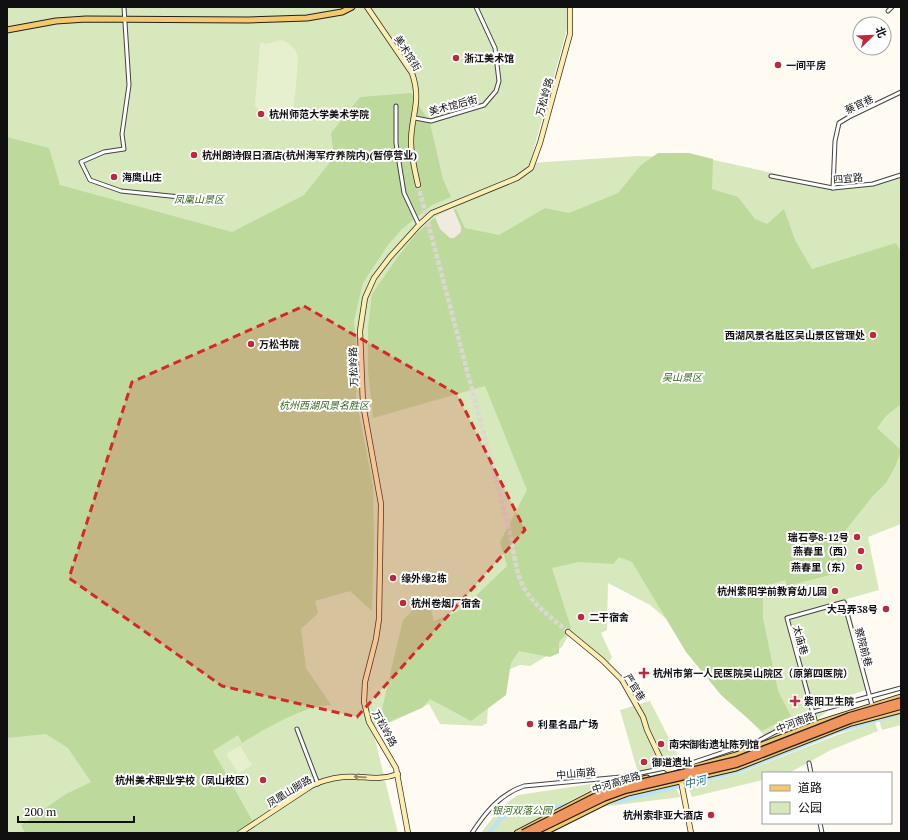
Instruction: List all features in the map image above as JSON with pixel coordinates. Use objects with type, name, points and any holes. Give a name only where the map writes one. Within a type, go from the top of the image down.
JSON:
[{"type":"highway","name":"中河高架路","points":[[523,833],[600,794],[626,786],[736,760],[849,716],[901,701]]},
{"type":"highway","name":"中河高架路","points":[[532,833],[604,798],[626,790],[737,764],[851,720],[901,706]]},
{"type":"main road","points":[[7,30],[56,21],[124,18],[248,20],[307,18],[342,12],[352,7]]},
{"type":"main road","name":"中河南路","points":[[517,833],[598,791],[625,783],[672,773],[736,755],[816,724],[901,697]]},
{"type":"main road","points":[[543,833],[606,801],[628,793],[682,784],[736,768],[851,723],[901,710]]},
{"type":"street","points":[[124,7],[129,85],[122,134],[124,149],[104,152],[81,162],[90,180],[121,191],[190,198]]},
{"type":"street","name":"美术馆街","points":[[367,7],[412,73],[416,85],[417,100],[411,144],[418,185]]},
{"type":"street","name":"美术馆后街","points":[[415,118],[431,121],[484,105],[496,91],[499,81],[495,48],[476,7]]},
{"type":"street","name":"万松岭路","points":[[408,833],[398,774],[391,758],[369,722],[364,702],[365,682],[376,640],[379,619],[381,504],[363,404],[360,331],[365,298],[369,287],[390,257],[432,213],[517,178],[530,168],[540,143],[570,34],[570,7]]},
{"type":"street","points":[[888,11],[892,7]]},
{"type":"street","name":"蔡官巷","points":[[833,188],[835,141],[839,123],[901,92]]},
{"type":"street","points":[[396,106],[396,143],[404,193],[419,225]]},
{"type":"street","name":"四宜路","points":[[771,176],[833,188],[873,184],[901,175]]},
{"type":"street","name":"察院前巷","points":[[844,602],[872,705]]},
{"type":"street","name":"太庙巷","points":[[816,724],[787,618],[844,602]]},
{"type":"street","name":"严官巷","points":[[568,632],[602,660],[622,680],[643,717],[647,730],[665,768]]},
{"type":"street","name":"中山南路","points":[[472,833],[501,798],[518,788],[529,785],[621,777],[665,768],[671,770],[760,740],[813,712],[901,688]]},
{"type":"street","points":[[297,729],[318,784]]},
{"type":"street","points":[[809,763],[811,772]]},
{"type":"street","points":[[665,768],[677,776],[682,784],[691,833]]},
{"type":"street","name":"凤凰山脚路","points":[[240,833],[308,788],[318,784],[343,777],[379,779],[398,774]]},
{"type":"highlighted area","points":[[304,306],[457,394],[525,530],[357,717],[222,686],[69,578],[132,382]]},
{"type":"green space","name":"杭州西湖风景名胜区","points":[[7,7],[568,7],[567,29],[530,163],[637,156],[705,158],[840,188],[863,186],[901,175],[901,524],[868,537],[879,590],[847,599],[869,689],[848,696],[813,722],[813,725],[736,755],[673,773],[672,770],[680,767],[638,773],[620,710],[650,701],[683,766],[766,737],[726,696],[685,635],[650,605],[608,583],[607,630],[601,633],[612,657],[609,662],[568,636],[562,647],[530,666],[520,665],[508,670],[488,706],[487,723],[482,726],[440,724],[429,704],[373,731],[398,833],[7,833]]},
{"type":"green space","points":[[281,40],[292,47],[296,52],[298,59],[294,106],[285,116],[280,119],[274,119],[264,115],[255,105],[260,43],[267,44]]},
{"type":"green space","name":"凤凰山景区","points":[[411,93],[430,123],[443,179],[451,197],[432,205],[402,229],[388,245],[363,283],[354,321],[358,367],[356,398],[373,486],[374,541],[372,611],[350,591],[315,601],[318,613],[301,629],[306,668],[331,705],[308,709],[285,719],[242,743],[238,735],[213,751],[252,820],[235,833],[25,833],[21,825],[66,794],[91,782],[68,748],[46,734],[7,738],[7,137],[49,148],[60,185],[232,232],[304,195],[334,157],[331,133],[360,97]]},
{"type":"green space","name":"吴山景区","points":[[658,153],[689,153],[713,159],[712,189],[738,197],[755,219],[767,224],[784,209],[795,240],[812,269],[896,243],[901,252],[901,404],[886,416],[877,428],[901,450],[896,465],[886,483],[872,497],[845,531],[847,548],[842,561],[842,572],[787,586],[785,580],[763,587],[763,618],[778,691],[791,716],[762,731],[721,695],[686,652],[632,562],[619,557],[613,564],[579,562],[552,568],[571,628],[559,642],[559,653],[550,657],[519,651],[511,663],[506,695],[471,721],[430,699],[422,708],[386,723],[382,709],[403,620],[427,596],[434,621],[461,610],[507,566],[500,542],[527,490],[485,386],[373,418],[368,371],[368,327],[372,294],[415,235],[433,219],[456,209],[465,228],[499,235],[545,208],[569,213],[618,193],[641,165]]},
{"type":"green space","points":[[901,715],[901,725],[882,730],[879,720]]},
{"type":"green space","points":[[875,722],[878,731],[831,750],[791,772],[762,772],[762,780],[692,797],[688,786],[740,773],[837,735]]},
{"type":"green space","points":[[240,746],[252,765],[238,773],[226,754]]},
{"type":"green space","name":"银河双落公园","points":[[624,779],[595,788],[510,833],[481,833],[501,807],[518,795]]},
{"type":"green space","points":[[675,788],[681,797],[601,807],[667,789]]},
{"type":"shaded area","points":[[453,208],[461,227],[461,232],[454,238],[450,238],[440,229],[435,217]]},
{"type":"waterway","name":"中河","points":[[606,803],[616,802],[739,771],[839,731],[901,713]]},
{"type":"waterway","name":"中河","points":[[489,833],[502,817],[525,809],[570,805]]},
{"type":"tunnel","points":[[418,185],[511,537],[515,562],[522,585],[539,607],[568,632]]},
{"type":"place","name":"浙江美术馆","points":[[456,58]]},
{"type":"place","name":"一间平房","points":[[778,65]]},
{"type":"place","name":"杭州师范大学美术学院","points":[[261,114]]},
{"type":"place","name":"杭州朗诗假日酒店(杭州海军疗养院内)(暂停营业)","points":[[194,155]]},
{"type":"place","name":"海鹰山庄","points":[[114,177]]},
{"type":"place","name":"西湖风景名胜区吴山景区管理处","points":[[873,335]]},
{"type":"place","name":"万松书院","points":[[251,344]]},
{"type":"place","name":"瑞石亭8-12号","points":[[857,537]]},
{"type":"place","name":"燕春里（西）","points":[[861,551]]},
{"type":"place","name":"燕春里（东）","points":[[859,567]]},
{"type":"place","name":"缘外缘2栋","points":[[393,578]]},
{"type":"place","name":"杭州紫阳学前教育幼儿园","points":[[835,591]]},
{"type":"place","name":"杭州卷烟厂宿舍","points":[[403,603]]},
{"type":"place","name":"大马弄38号","points":[[886,609]]},
{"type":"place","name":"二干宿舍","points":[[581,617]]},
{"type":"place","name":"杭州市第一人民医院吴山院区（原第四医院）","points":[[644,673]]},
{"type":"place","name":"紫阳卫生院","points":[[795,701]]},
{"type":"place","name":"利星名品广场","points":[[530,724]]},
{"type":"place","name":"南宋御街遗址陈列馆","points":[[661,744]]},
{"type":"place","name":"御道遗址","points":[[644,762]]},
{"type":"place","name":"杭州美术职业学校（凤山校区）","points":[[263,780]]},
{"type":"place","name":"杭州索非亚大酒店","points":[[711,815]]}]
